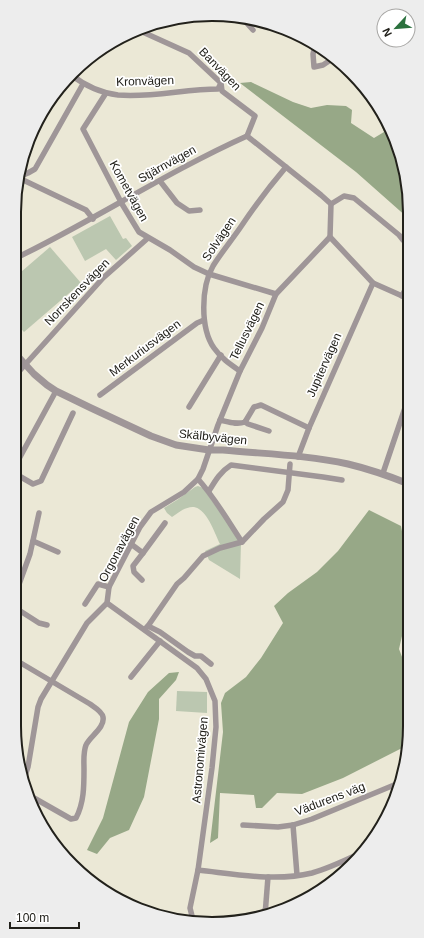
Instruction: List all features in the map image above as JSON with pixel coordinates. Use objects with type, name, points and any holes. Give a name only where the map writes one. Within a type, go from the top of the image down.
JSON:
[{"type":"street","points":[[248,25],[253,30]]},
{"type":"street","name":"Banvägen","points":[[145,33],[189,53],[221,83],[222,91],[255,116],[247,136]]},
{"type":"street","points":[[313,50],[314,67],[324,65],[329,61]]},
{"type":"street","name":"Kronvägen","points":[[76,78],[83,84],[118,95],[218,89],[221,83]]},
{"type":"street","points":[[25,175],[35,169],[83,84]]},
{"type":"street","name":"Kometvägen","points":[[106,92],[83,129],[121,202],[139,232],[170,250],[194,267],[210,274],[276,294]]},
{"type":"street","points":[[247,136],[322,195],[331,204],[330,237],[373,283],[402,296]]},
{"type":"street","name":"Stjärnvägen","points":[[21,255],[93,219],[210,152],[247,136]]},
{"type":"street","name":"Solvägen","points":[[240,370],[221,355],[214,347],[204,320],[205,292],[212,267],[258,202],[286,167]]},
{"type":"street","points":[[24,179],[86,210],[93,219]]},
{"type":"street","points":[[160,181],[177,203],[189,211],[200,210]]},
{"type":"street","points":[[331,204],[344,196],[354,198],[403,240]]},
{"type":"street","name":"Tellusvägen","points":[[209,450],[240,370],[262,328],[276,294],[330,237]]},
{"type":"street","name":"Norrskensvägen","points":[[21,370],[103,278],[148,238]]},
{"type":"street","name":"Jupitervägen","points":[[298,457],[309,428],[373,283]]},
{"type":"street","name":"Merkuriusvägen","points":[[100,395],[197,323],[204,320]]},
{"type":"street","points":[[189,407],[221,355]]},
{"type":"street","name":"Skälbyvägen","points":[[21,361],[34,374],[56,391],[163,441],[176,445],[209,450],[322,459],[383,473],[403,481]]},
{"type":"street","points":[[21,455],[56,391]]},
{"type":"street","points":[[220,420],[240,424],[245,422],[254,407],[261,405],[309,428]]},
{"type":"street","points":[[21,477],[33,484],[40,481],[73,413]]},
{"type":"street","points":[[383,473],[403,414]]},
{"type":"street","points":[[245,422],[269,431]]},
{"type":"street","name":"Orgonavägen","points":[[107,603],[109,588],[140,527],[152,512],[184,492],[198,479],[209,450]]},
{"type":"street","points":[[211,664],[201,656],[195,656],[188,652],[160,632],[146,627],[177,584],[203,556],[220,548],[242,542],[283,502],[287,494],[290,464]]},
{"type":"street","points":[[209,491],[218,475],[231,465],[342,480]]},
{"type":"street","points":[[198,479],[209,491],[223,515],[242,542]]},
{"type":"street","points":[[21,581],[25,572],[39,513]]},
{"type":"street","points":[[142,580],[134,572],[133,566],[165,523]]},
{"type":"street","points":[[33,541],[58,552]]},
{"type":"street","points":[[131,544],[143,553]]},
{"type":"street","points":[[85,604],[98,584],[109,588]]},
{"type":"street","points":[[27,770],[38,707],[41,699],[87,623],[107,603]]},
{"type":"street","name":"Astronomivägen","points":[[107,603],[146,627],[160,641],[198,668],[206,679],[215,701],[216,727],[212,768],[198,870],[190,908],[191,916]]},
{"type":"street","points":[[21,611],[39,623],[47,624]]},
{"type":"street","points":[[131,677],[160,641]]},
{"type":"street","points":[[21,663],[100,711],[103,716],[103,724],[86,744],[84,756],[83,800],[76,818],[71,819],[36,799]]},
{"type":"street","name":"Vädurens väg","points":[[243,825],[278,827],[294,825],[393,785]]},
{"type":"street","points":[[294,825],[297,875]]},
{"type":"street","points":[[198,870],[268,877],[297,875],[311,873],[330,867],[350,858]]},
{"type":"street","points":[[265,909],[268,877]]},
{"type":"green space","points":[[251,82],[293,102],[311,108],[327,105],[346,106],[352,110],[351,123],[374,138],[384,132],[381,125],[393,151],[399,175],[403,200],[403,214],[356,172],[240,83]]},
{"type":"green space","points":[[110,216],[123,239],[126,238],[132,246],[116,260],[106,249],[85,261],[72,237]]},
{"type":"green space","points":[[50,247],[81,283],[24,332],[21,329],[21,272]]},
{"type":"green space","points":[[198,486],[203,488],[241,542],[240,579],[209,560],[205,551],[220,544],[210,522],[203,512],[199,509],[191,507],[182,510],[172,517],[164,508]]},
{"type":"green space","points":[[369,510],[401,526],[403,537],[403,632],[399,649],[403,660],[403,738],[401,748],[343,778],[302,794],[277,793],[262,808],[256,808],[254,795],[220,793],[218,838],[210,843],[223,732],[221,703],[225,693],[246,677],[261,658],[283,623],[274,606],[288,593],[317,572],[338,551]]},
{"type":"green space","points":[[179,672],[176,680],[159,699],[159,719],[144,797],[129,830],[110,838],[97,854],[87,850],[103,818],[129,722],[148,692],[169,673]]},
{"type":"green space","points":[[177,691],[207,692],[207,713],[176,711]]}]
